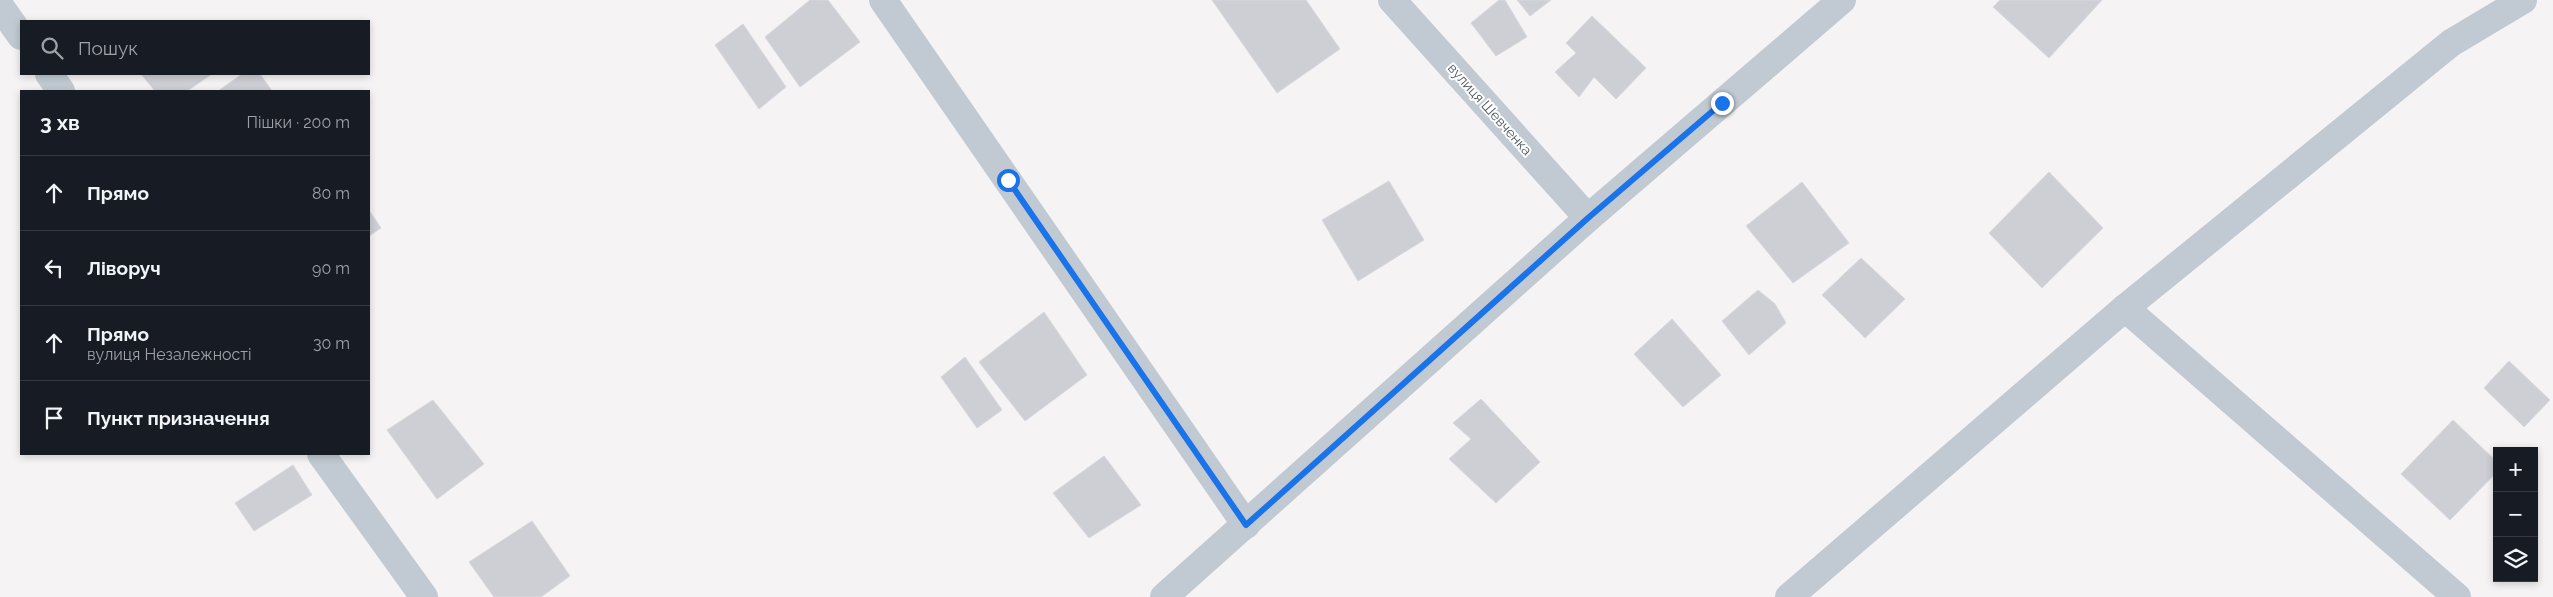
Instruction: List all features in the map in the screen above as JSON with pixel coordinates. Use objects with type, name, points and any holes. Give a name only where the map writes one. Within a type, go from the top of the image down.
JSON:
[{"type":"street","points":[[883,0],[1246,525]]},
{"type":"street","name":"вулиця Шевченка","points":[[1392,0],[1588,218]]},
{"type":"street","points":[[1164,597],[1588,218],[1842,0]]},
{"type":"street","points":[[1789,597],[2125,308],[2451,42],[2523,0]]},
{"type":"street","points":[[0,6],[20,35]]},
{"type":"street","points":[[50,75],[60,90]]},
{"type":"street","points":[[2125,308],[2458,597]]},
{"type":"street","points":[[322,455],[424,597]]},
{"type":"building","points":[[810,0],[828,0],[860,42],[800,87],[765,37]]},
{"type":"building","points":[[1212,0],[1306,0],[1340,49],[1277,93]]},
{"type":"building","points":[[1499,0],[1505,0],[1527,37],[1496,56],[1471,23]]},
{"type":"building","points":[[1517,0],[1551,0],[1530,16]]},
{"type":"building","points":[[2000,0],[2102,0],[2049,58],[1993,7]]},
{"type":"building","points":[[1592,16],[1646,68],[1616,99],[1594,77],[1579,97],[1555,72],[1576,53],[1566,43]]},
{"type":"building","points":[[743,24],[786,87],[759,109],[715,45]]},
{"type":"building","points":[[142,75],[211,75],[188,90],[154,90]]},
{"type":"building","points":[[241,75],[261,75],[271,90],[219,90]]},
{"type":"building","points":[[2049,172],[2103,228],[2042,288],[1989,233]]},
{"type":"building","points":[[1389,181],[1424,240],[1358,281],[1322,220]]},
{"type":"building","points":[[1802,182],[1849,243],[1793,283],[1746,226]]},
{"type":"building","points":[[370,212],[381,228],[370,235]]},
{"type":"building","points":[[1861,258],[1905,299],[1865,338],[1822,295]]},
{"type":"building","points":[[1758,290],[1775,304],[1786,323],[1749,355],[1722,321]]},
{"type":"building","points":[[1044,312],[1087,375],[1025,421],[979,362]]},
{"type":"building","points":[[1672,319],[1721,375],[1683,407],[1634,354]]},
{"type":"building","points":[[965,357],[1002,410],[977,428],[941,377]]},
{"type":"building","points":[[2509,361],[2550,400],[2524,427],[2484,388]]},
{"type":"building","points":[[1481,399],[1540,462],[1496,503],[1449,459],[1471,439],[1453,423]]},
{"type":"building","points":[[433,400],[484,464],[437,499],[387,430]]},
{"type":"building","points":[[2453,420],[2493,458],[2493,476],[2450,520],[2401,474]]},
{"type":"building","points":[[1104,456],[1141,505],[1089,538],[1053,493]]},
{"type":"building","points":[[293,465],[312,495],[254,531],[235,503]]},
{"type":"building","points":[[532,521],[570,576],[541,597],[494,597],[469,562]]},
{"type":"route","points":[[1008,180],[1246,525],[1588,218],[1722,103]]}]
